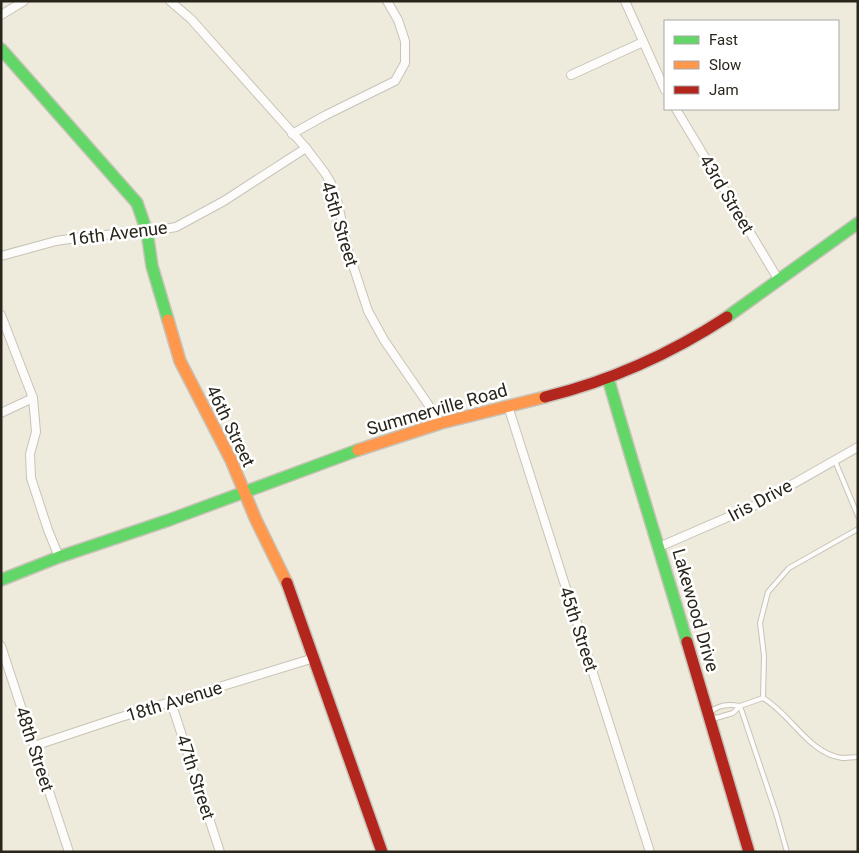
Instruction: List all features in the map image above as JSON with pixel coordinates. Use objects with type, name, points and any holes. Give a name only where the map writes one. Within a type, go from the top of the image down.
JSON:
[{"type":"street","points":[[1,15],[24,1]]},
{"type":"street","name":"45th Street","points":[[170,1],[191,20],[306,148],[331,183],[338,204],[347,247],[368,311],[393,354],[441,423]]},
{"type":"street","points":[[292,134],[395,81],[405,63],[405,41],[398,20],[386,1]]},
{"type":"street","points":[[625,1],[664,88]]},
{"type":"street","points":[[571,75],[643,42]]},
{"type":"street","name":"46th Street","points":[[1,49],[137,203],[147,232],[152,266],[180,361],[231,460],[243,492],[290,590],[382,852]]},
{"type":"street","name":"43rd Street","points":[[677,110],[778,279]]},
{"type":"street","name":"16th Avenue","points":[[1,256],[56,241],[90,236],[147,232],[176,227],[196,217],[306,148]]},
{"type":"street","name":"Summerville Road","points":[[1,580],[59,557],[169,520],[355,451],[441,423],[569,391],[608,378],[651,359],[710,328],[738,310],[778,279],[856,228]]},
{"type":"street","points":[[1,315],[33,398],[36,432],[30,454],[31,478],[59,557]]},
{"type":"street","name":"Lakewood Drive","points":[[608,378],[642,498],[659,547],[749,852]]},
{"type":"street","points":[[1,413],[33,398]]},
{"type":"street","name":"45th Street","points":[[508,406],[650,852]]},
{"type":"street","name":"Iris Drive","points":[[659,547],[758,504],[858,446]]},
{"type":"street","name":"48th Street","points":[[1,646],[69,852]]},
{"type":"street","name":"18th Avenue","points":[[34,746],[314,658]]},
{"type":"street","name":"47th Street","points":[[171,702],[220,852]]},
{"type":"lane","points":[[834,459],[858,516]]},
{"type":"lane","points":[[763,698],[764,656],[760,623],[768,592],[789,568],[858,529]]},
{"type":"lane","points":[[740,706],[730,704],[713,709],[708,714],[716,718],[724,716],[733,713],[740,706],[763,698],[776,705],[814,745],[843,758],[858,757]]},
{"type":"lane","points":[[740,706],[776,813],[786,852]]},
{"type":"traffic: fast","points":[[1,49],[137,203],[147,232],[152,266],[168,320]]},
{"type":"traffic: fast","points":[[727,317],[858,223]]},
{"type":"traffic: fast","points":[[608,378],[687,642]]},
{"type":"traffic: fast","points":[[1,580],[59,557],[169,520],[358,450]]},
{"type":"traffic: slow","points":[[168,320],[180,361],[231,460],[256,520],[287,583]]},
{"type":"traffic: slow","points":[[358,450],[441,423],[545,397]]},
{"type":"traffic: jam","points":[[545,397],[593,383],[640,364],[662,354],[727,317]]},
{"type":"traffic: jam","points":[[287,583],[382,852]]},
{"type":"traffic: jam","points":[[687,642],[749,852]]}]
